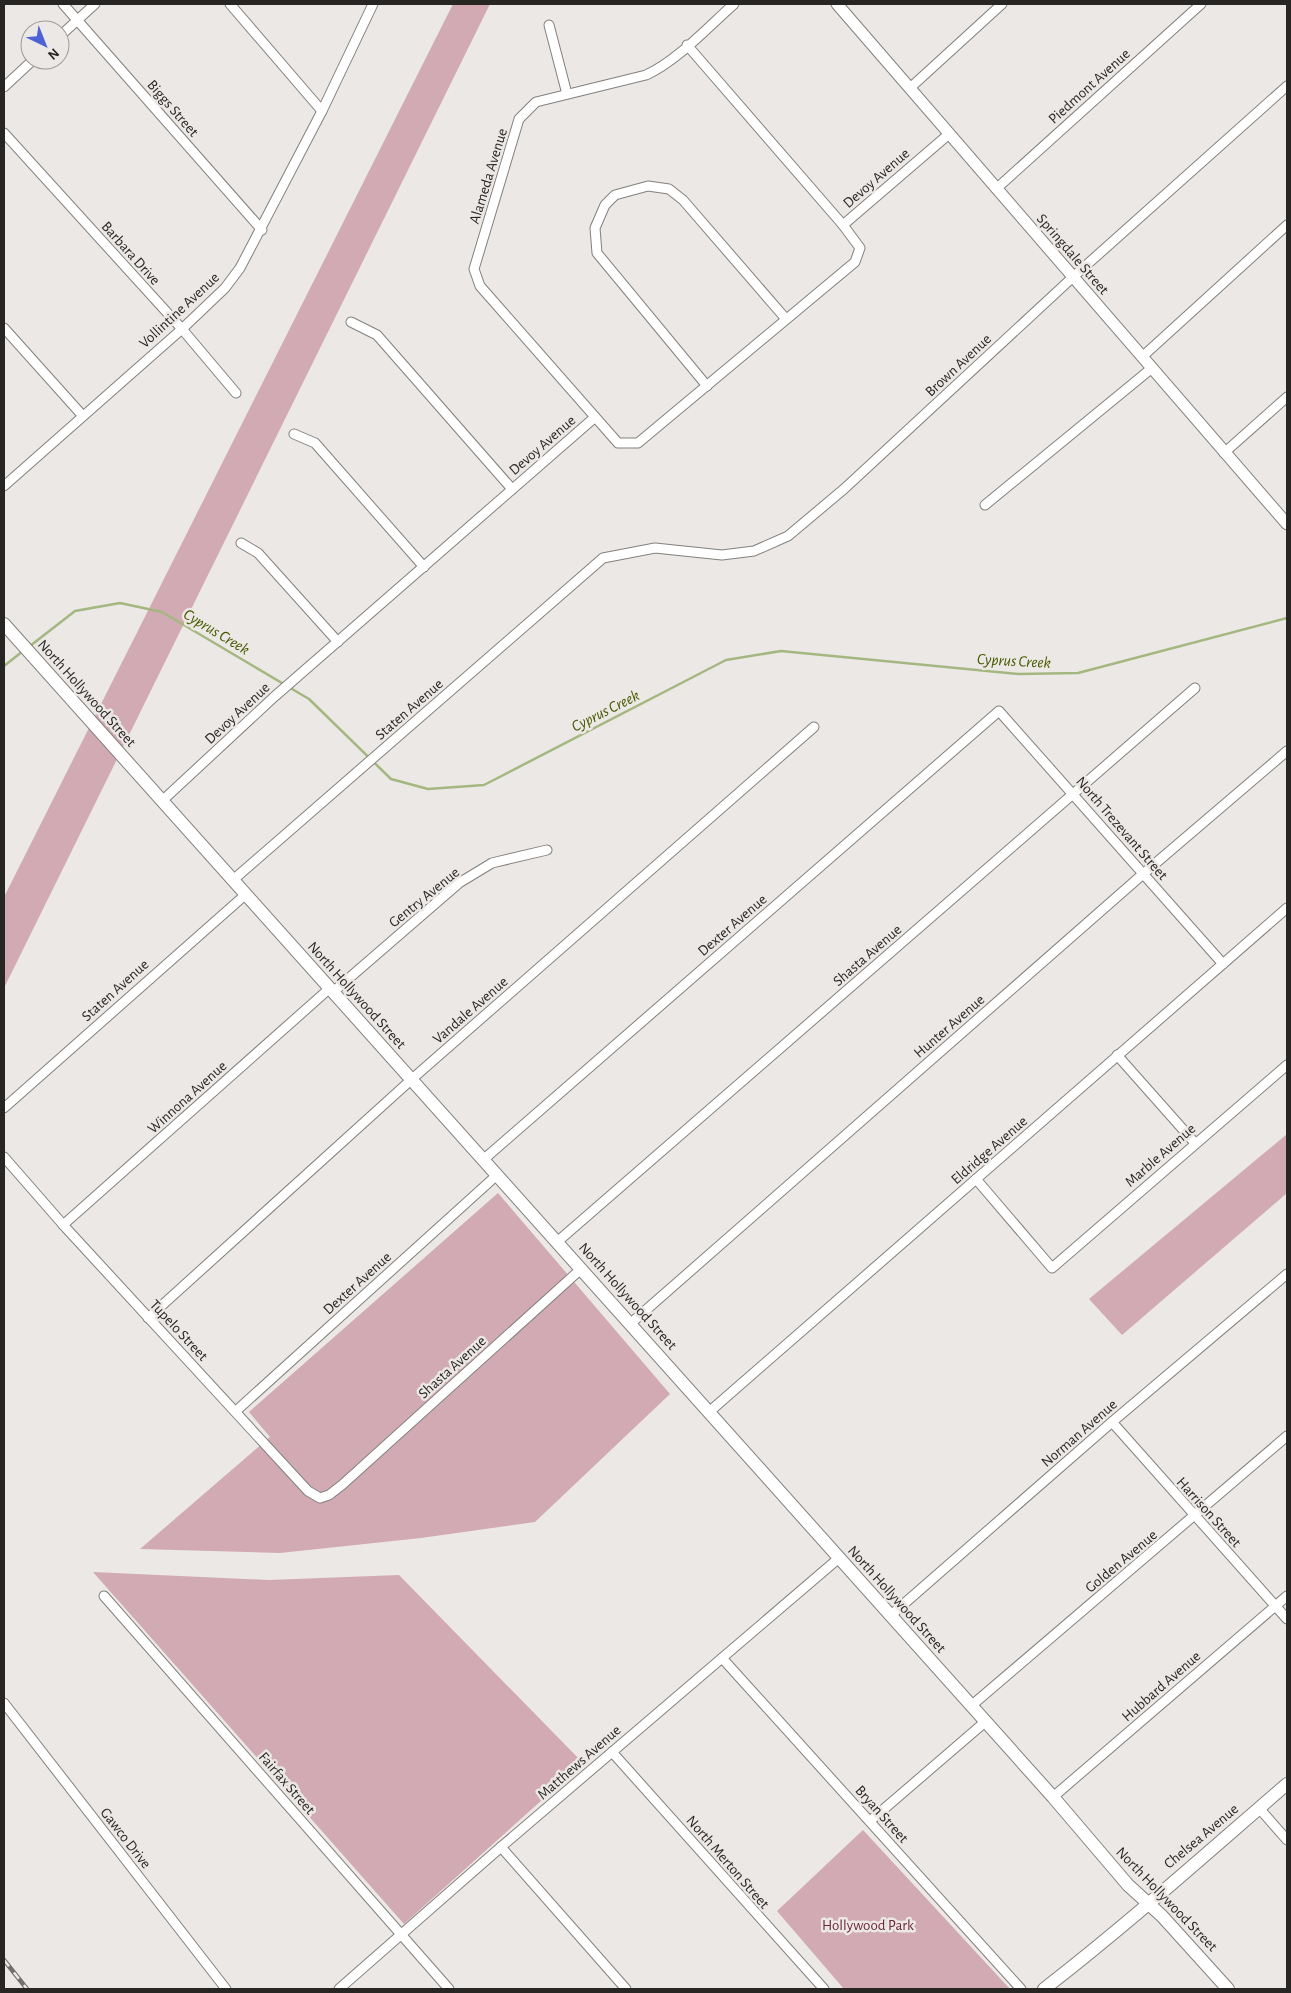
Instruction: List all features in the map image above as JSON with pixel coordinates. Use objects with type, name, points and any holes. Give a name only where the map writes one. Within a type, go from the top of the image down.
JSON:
[{"type":"main road","name":"North Hollywood Street","points":[[4,624],[1053,1797],[1128,1885],[1148,1902],[1228,1989]]},
{"type":"main road","name":"Chelsea Avenue","points":[[1044,1989],[1101,1945],[1148,1902],[1287,1784]]},
{"type":"street","name":"Biggs Street","points":[[63,4],[262,230]]},
{"type":"street","points":[[70,27],[95,4]]},
{"type":"street","points":[[230,4],[322,111]]},
{"type":"street","name":"Vollintine Avenue","points":[[4,486],[82,415],[182,329],[225,288],[240,268],[262,230],[373,4]]},
{"type":"street","name":"Alameda Avenue","points":[[594,418],[480,286],[474,269],[519,119],[536,102],[654,72],[662,68],[734,4]]},
{"type":"street","name":"Springdale Street","points":[[837,4],[1287,524]]},
{"type":"street","points":[[910,88],[1002,4]]},
{"type":"street","name":"Piedmont Avenue","points":[[996,189],[1201,4]]},
{"type":"street","points":[[549,25],[567,94]]},
{"type":"street","points":[[687,45],[843,225]]},
{"type":"street","points":[[4,87],[22,70]]},
{"type":"street","name":"Brown Avenue","points":[[603,558],[655,548],[722,555],[754,551],[788,536],[844,490],[1073,277],[1287,86]]},
{"type":"street","name":"Barbara Drive","points":[[4,133],[182,329],[236,393]]},
{"type":"street","name":"Devoy Avenue","points":[[162,801],[274,697],[594,418],[618,444],[638,443],[855,262],[860,248],[843,225],[949,134]]},
{"type":"street","points":[[707,386],[597,254],[595,228],[605,205],[615,195],[648,186],[669,189],[684,200],[786,319]]},
{"type":"street","points":[[1142,357],[1287,225]]},
{"type":"street","points":[[351,322],[377,335],[512,490]]},
{"type":"street","points":[[4,328],[82,415]]},
{"type":"street","points":[[985,506],[1152,368]]},
{"type":"street","points":[[1224,453],[1287,397]]},
{"type":"street","points":[[294,434],[315,443],[424,567]]},
{"type":"street","points":[[241,543],[258,553],[338,642]]},
{"type":"street","name":"Staten Avenue","points":[[232,880],[603,558]]},
{"type":"street","name":"Shasta Avenue","points":[[557,1242],[1195,688]]},
{"type":"street","name":"North Trezevant Street","points":[[999,711],[1074,793],[1223,964]]},
{"type":"street","name":"Dexter Avenue","points":[[483,1160],[999,711]]},
{"type":"street","name":"Vandale Avenue","points":[[148,1318],[412,1079],[814,728]]},
{"type":"street","name":"Hunter Avenue","points":[[630,1324],[1287,751]]},
{"type":"street","name":"Gentry Avenue","points":[[331,990],[458,883],[492,864],[547,850]]},
{"type":"street","name":"Staten Avenue","points":[[4,1108],[245,895]]},
{"type":"street","name":"Eldridge Avenue","points":[[709,1412],[1287,908]]},
{"type":"street","name":"Winnona Avenue","points":[[63,1225],[331,990]]},
{"type":"street","points":[[1117,1055],[1194,1143]]},
{"type":"street","name":"Marble Avenue","points":[[976,1179],[1052,1268],[1194,1143],[1287,1065]]},
{"type":"street","name":"Tupelo Street","points":[[4,1157],[63,1225],[311,1494],[325,1497],[342,1486]]},
{"type":"street","name":"Dexter Avenue","points":[[236,1411],[497,1175]]},
{"type":"street","name":"Shasta Avenue","points":[[342,1486],[581,1269]]},
{"type":"street","name":"Norman Avenue","points":[[890,1616],[1112,1422],[1287,1274]]},
{"type":"street","name":"Harrison Street","points":[[1112,1422],[1287,1619]]},
{"type":"street","name":"Golden Avenue","points":[[971,1706],[1195,1517],[1287,1436]]},
{"type":"street","name":"Matthews Avenue","points":[[339,1989],[501,1847],[839,1558]]},
{"type":"street","name":"Fairfax Street","points":[[104,1596],[449,1989]]},
{"type":"street","name":"Hubbard Avenue","points":[[1053,1797],[1287,1596]]},
{"type":"street","name":"Bryan Street","points":[[722,1658],[870,1820],[1020,1989]]},
{"type":"street","name":"Gawco Drive","points":[[4,1703],[226,1989]]},
{"type":"street","points":[[870,1820],[985,1722]]},
{"type":"street","name":"North Merton Street","points":[[612,1752],[824,1989]]},
{"type":"street","points":[[1259,1808],[1287,1840]]},
{"type":"street","points":[[501,1847],[626,1989]]},
{"type":"green space","points":[[453,4],[490,4],[4,988],[4,897]]},
{"type":"green space","points":[[1287,1134],[1287,1193],[1122,1335],[1089,1299]]},
{"type":"green space","points":[[498,1193],[670,1394],[535,1522],[421,1538],[280,1553],[140,1549],[270,1437],[249,1412]]},
{"type":"green space","points":[[93,1572],[269,1580],[399,1575],[583,1763],[404,1924]]},
{"type":"green space","name":"Hollywood Park","points":[[863,1830],[1010,1989],[844,1989],[777,1911]]},
{"type":"waterway","name":"Cyprus Creek","points":[[30,646],[75,611],[120,603],[162,612],[309,699],[391,779],[428,789],[484,785],[726,660],[781,651],[1019,674],[1078,673],[1287,618]]},
{"type":"waterway","name":"Cyprus Creek","points":[[4,666],[23,651]]},
{"type":"railway","points":[[4,1960],[27,1989]]}]
